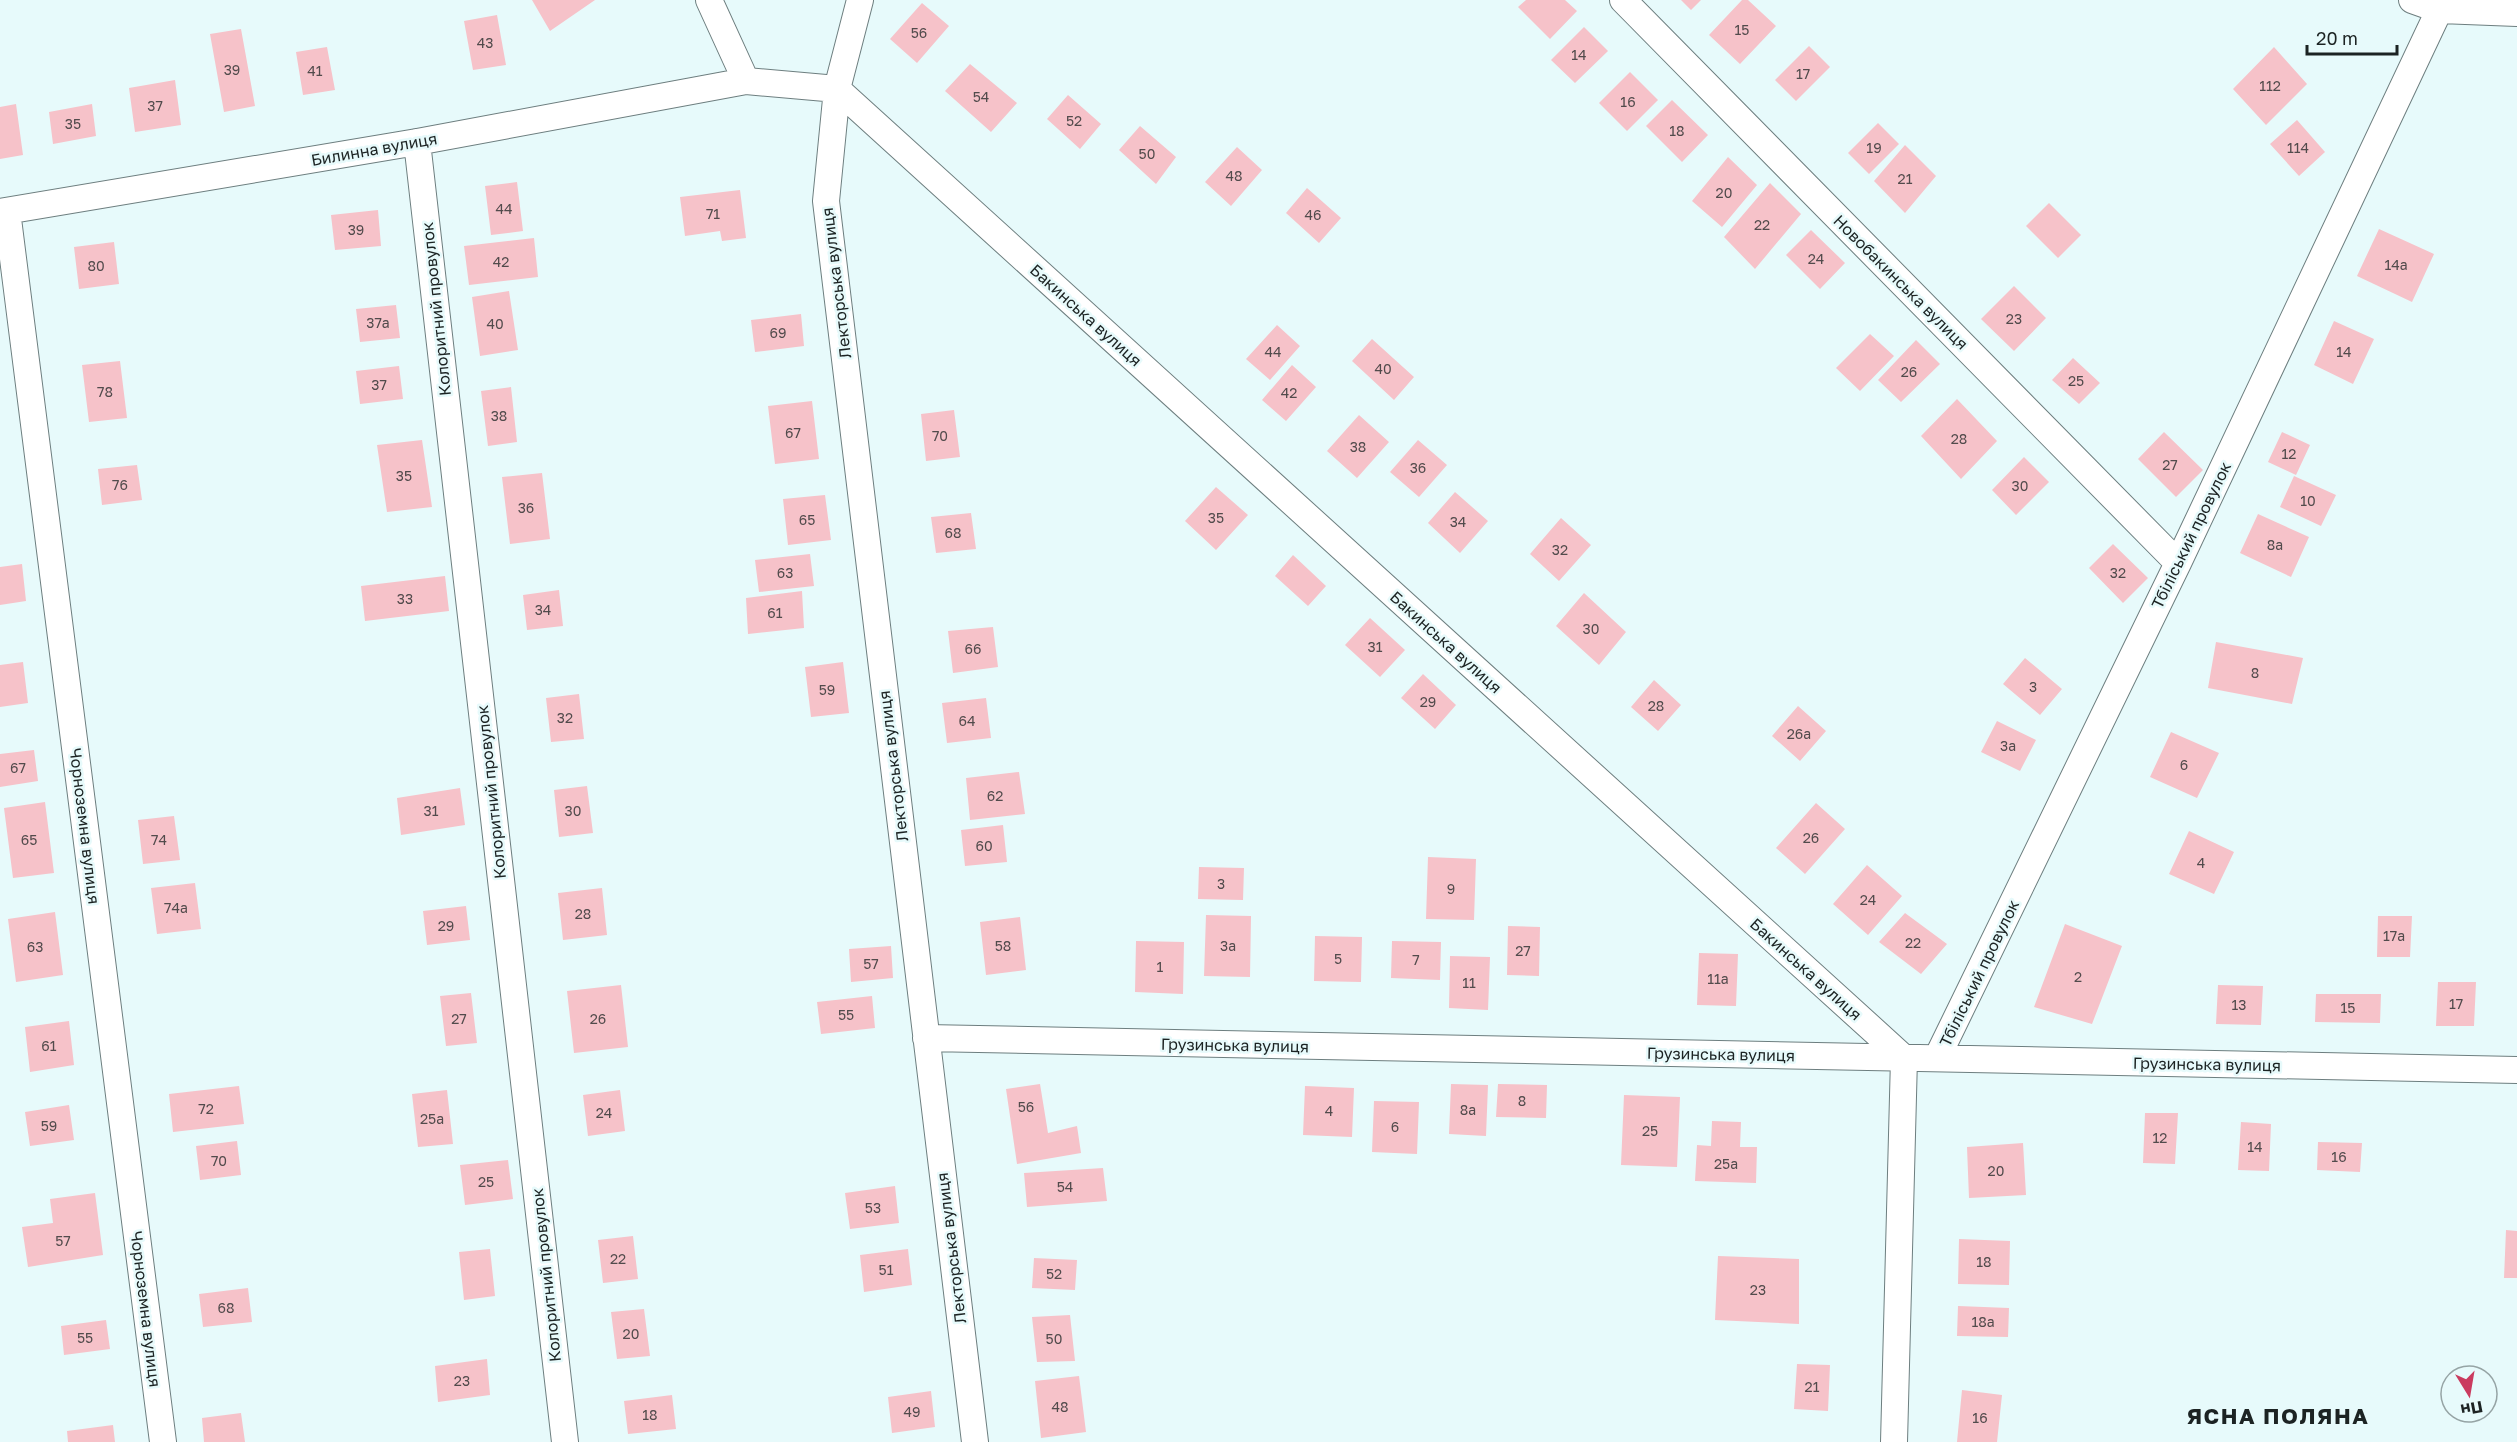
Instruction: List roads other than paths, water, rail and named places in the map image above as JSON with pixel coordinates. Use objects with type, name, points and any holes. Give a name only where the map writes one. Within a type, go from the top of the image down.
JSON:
[{"type":"street","points":[[709,0],[746,81],[837,89]]},
{"type":"street","name":"Лекторська вулиця","points":[[860,0],[837,89],[826,201],[975,1442]]},
{"type":"street","name":"Новобакинська вулиця","points":[[1623,0],[2178,563]]},
{"type":"street","points":[[2412,0],[2517,13]]},
{"type":"street","name":"Тбіліський провулок","points":[[1937,1058],[2178,563],[2442,5]]},
{"type":"street","name":"Билинна вулиця","points":[[3,211],[417,142],[746,81]]},
{"type":"street","name":"Бакинська вулиця","points":[[837,89],[1904,1058]]},
{"type":"street","name":"Колоритний провулок","points":[[417,142],[565,1442]]},
{"type":"street","name":"Чорноземна вулиця","points":[[3,211],[163,1442]]},
{"type":"street","name":"Грузинська вулиця","points":[[926,1038],[2517,1070]]},
{"type":"street","points":[[1894,1442],[1904,1058]]},
{"type":"district","name":"ЯСНА ПОЛЯНА","points":[[2278,1416]]}]
